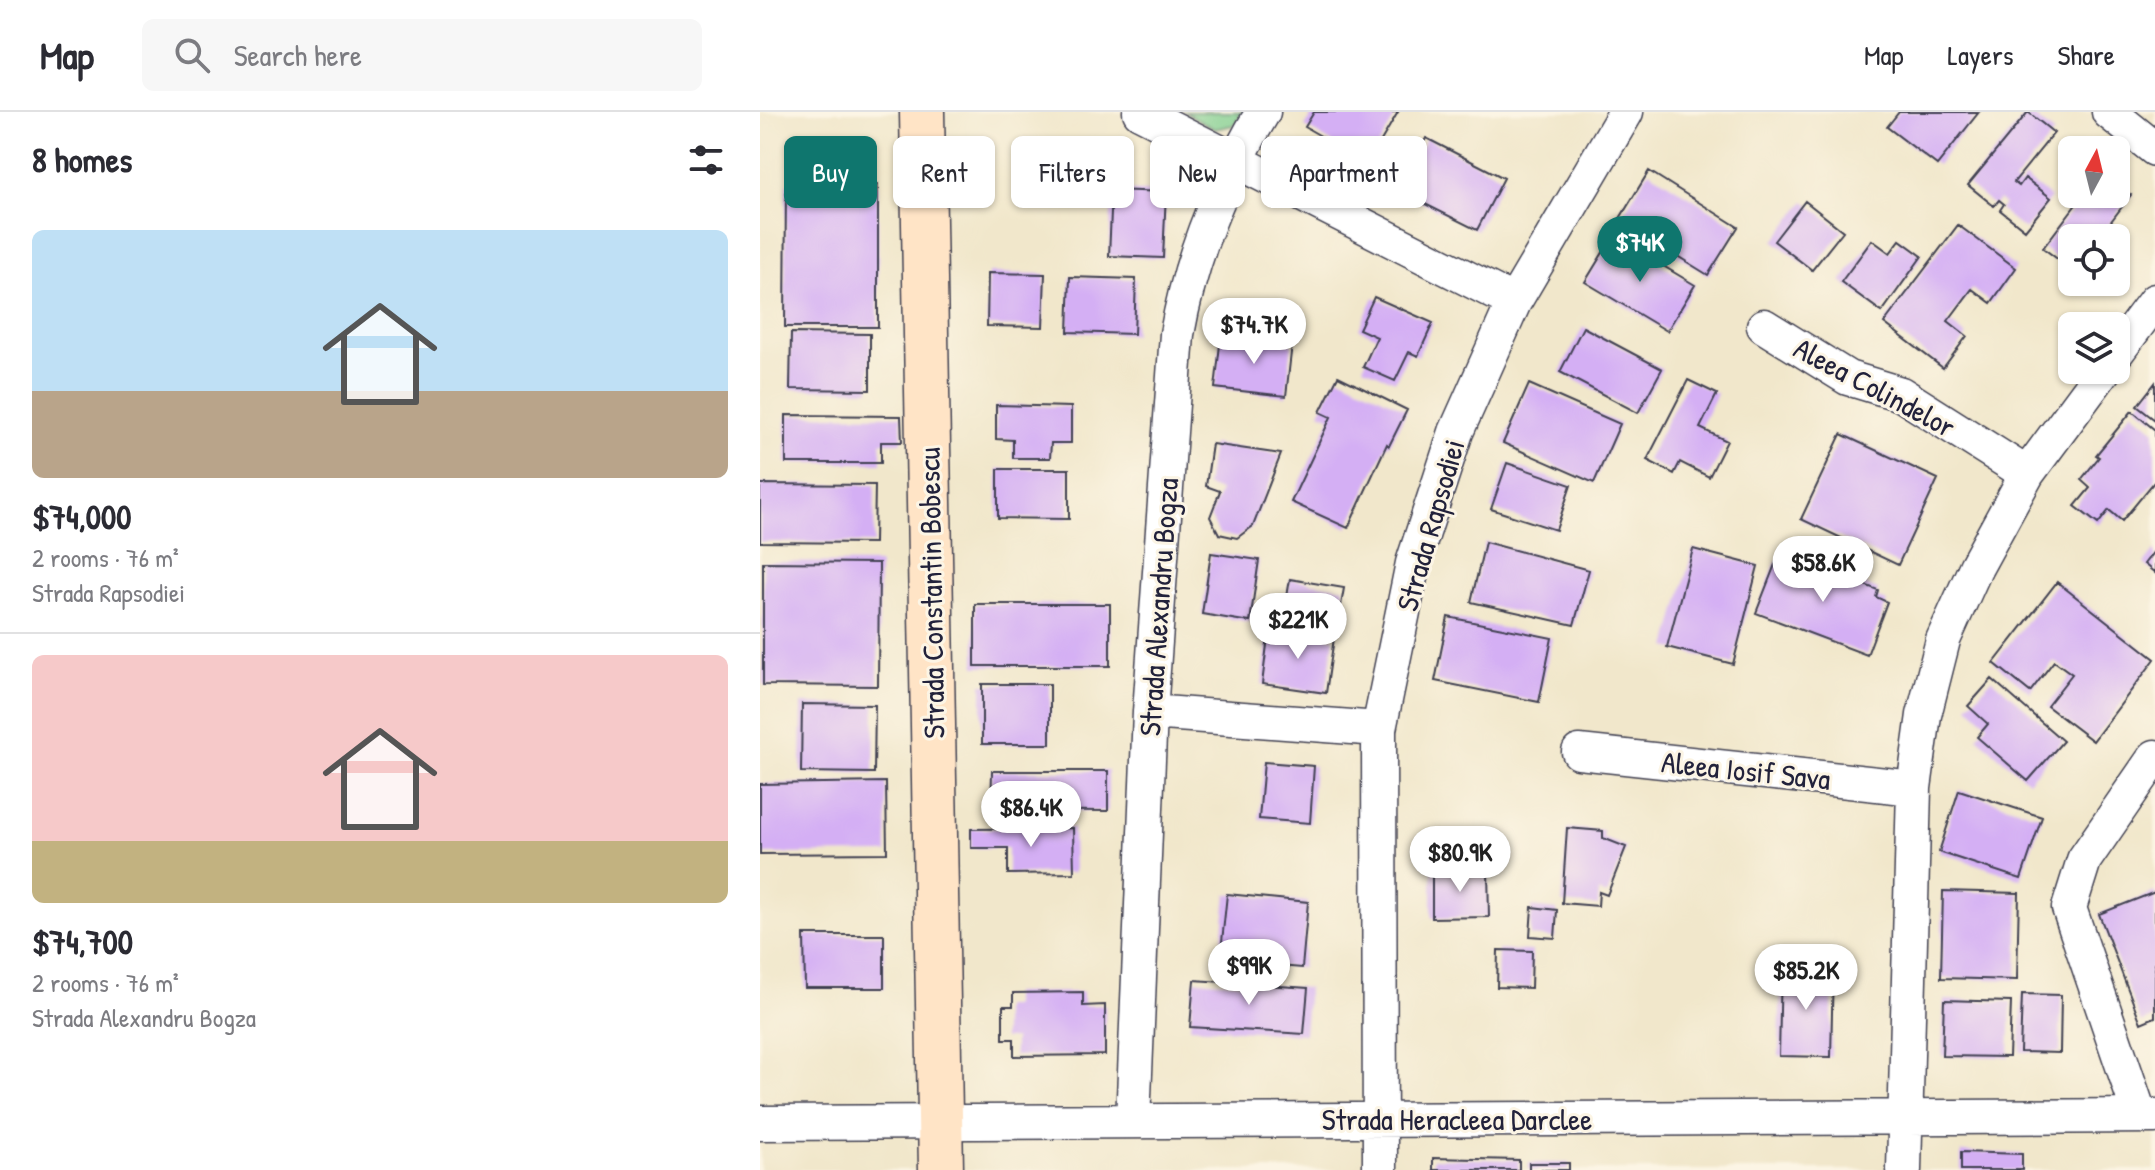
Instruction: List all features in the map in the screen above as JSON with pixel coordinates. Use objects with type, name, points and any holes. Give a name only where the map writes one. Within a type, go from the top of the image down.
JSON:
[{"type":"street","name":"Strada Constantin Bobescu","points":[[922,112],[941,1170]]},
{"type":"street","points":[[1140,112],[1187,136]]},
{"type":"street","name":"Strada Alexandru Bogza","points":[[1245,142],[1263,112]]},
{"type":"street","name":"Strada Rapsodiei","points":[[1380,1170],[1379,729],[1413,563],[1456,432],[1514,302],[1626,112]]},
{"type":"street","points":[[2109,112],[2155,149]]},
{"type":"street","points":[[1245,166],[1514,302]]},
{"type":"street","name":"Strada Alexandru Bogza","points":[[1133,1121],[1150,712],[1177,334],[1184,292],[1201,235],[1213,208]]},
{"type":"street","points":[[2130,334],[2155,301]]},
{"type":"street","name":"Aleea Colindelor","points":[[1764,326],[1848,378],[1901,394],[2027,474]]},
{"type":"street","points":[[1904,1170],[1914,788],[1924,715],[1943,640],[1976,567],[2027,474],[2094,384]]},
{"type":"street","points":[[1150,712],[1379,729]]},
{"type":"street","name":"Aleea Iosif Sava","points":[[1579,752],[1914,788]]},
{"type":"street","points":[[2147,1116],[2069,908],[2084,860],[2155,757]]},
{"type":"street","name":"Strada Heracleea Darclee","points":[[760,1123],[2147,1116]]},
{"type":"green space","points":[[1185,112],[1242,112],[1234,125],[1215,129]]},
{"type":"building","points":[[1314,112],[1398,112],[1384,136],[1321,136],[1305,127]]},
{"type":"building","points":[[1899,112],[1979,112],[1937,165],[1887,127]]},
{"type":"building","points":[[2028,112],[2054,133],[2014,182],[2019,186],[2025,178],[2051,198],[2025,230],[2000,210],[2004,204],[1999,200],[1994,206],[1968,185]]},
{"type":"building","points":[[1427,139],[1504,178],[1477,230],[1427,205]]},
{"type":"building","points":[[1649,171],[1738,227],[1708,275],[1619,220]]},
{"type":"building","points":[[878,184],[878,327],[785,327],[786,208],[877,208]]},
{"type":"building","points":[[1134,191],[1150,191],[1150,208],[1165,208],[1163,258],[1109,256],[1111,208],[1134,208]]},
{"type":"building","points":[[1805,201],[1843,231],[1812,270],[1774,241]]},
{"type":"building","points":[[2073,208],[2121,208],[2109,224],[2061,224]]},
{"type":"building","points":[[1958,225],[2016,268],[1991,303],[1972,289],[1948,321],[1967,336],[1943,368],[1884,323]]},
{"type":"building","points":[[2058,228],[2058,259],[2043,248]]},
{"type":"building","points":[[1613,236],[1695,285],[1667,331],[1585,282]]},
{"type":"building","points":[[1872,240],[1890,253],[1900,240],[1922,256],[1882,312],[1841,282]]},
{"type":"building","points":[[988,273],[1045,274],[1043,327],[987,326]]},
{"type":"building","points":[[1070,277],[1136,279],[1134,334],[1068,332]]},
{"type":"building","points":[[1374,297],[1433,323],[1418,356],[1409,352],[1395,381],[1363,367],[1377,337],[1359,329]]},
{"type":"building","points":[[1583,327],[1662,369],[1638,413],[1560,372]]},
{"type":"building","points":[[791,333],[870,334],[870,390],[790,389]]},
{"type":"building","points":[[1221,336],[1292,344],[1286,396],[1215,388]]},
{"type":"building","points":[[1338,376],[1407,410],[1389,446],[1387,444],[1348,528],[1291,502],[1331,417],[1320,412]]},
{"type":"building","points":[[1688,380],[1717,394],[1700,428],[1727,441],[1709,477],[1680,462],[1674,474],[1647,460]]},
{"type":"building","points":[[2155,383],[2155,420],[2137,406]]},
{"type":"building","points":[[1529,384],[1620,424],[1594,483],[1503,443]]},
{"type":"building","points":[[996,405],[1071,407],[1071,443],[1051,443],[1050,458],[1013,458],[1013,440],[996,439]]},
{"type":"building","points":[[2132,411],[2155,430],[2155,481],[2122,521],[2109,510],[2098,524],[2075,506],[2090,488],[2081,480],[2099,457],[2096,455]]},
{"type":"building","points":[[786,415],[901,416],[902,442],[881,442],[881,463],[786,463]]},
{"type":"building","points":[[1841,434],[1938,479],[1898,565],[1801,519]]},
{"type":"building","points":[[1212,444],[1281,454],[1253,526],[1237,538],[1219,534],[1210,517],[1220,491],[1206,486]]},
{"type":"building","points":[[1507,463],[1571,485],[1556,530],[1491,509]]},
{"type":"building","points":[[998,469],[1069,469],[1069,519],[998,518]]},
{"type":"building","points":[[760,484],[875,485],[874,543],[760,542]]},
{"type":"building","points":[[1485,542],[1589,570],[1574,625],[1471,602]]},
{"type":"building","points":[[1693,549],[1758,566],[1733,664],[1667,647]]},
{"type":"building","points":[[2155,550],[2155,573],[2144,564]]},
{"type":"building","points":[[1211,553],[1259,560],[1250,622],[1202,614]]},
{"type":"building","points":[[1789,556],[1878,590],[1876,597],[1887,602],[1867,655],[1756,613],[1776,562],[1786,565]]},
{"type":"building","points":[[763,562],[879,563],[878,686],[763,685]]},
{"type":"building","points":[[1290,579],[1344,588],[1337,629],[1283,620]]},
{"type":"building","points":[[2057,582],[2155,659],[2093,741],[2047,706],[2072,674],[2054,661],[2030,692],[1994,663]]},
{"type":"building","points":[[975,604],[1110,604],[1110,666],[975,666]]},
{"type":"building","points":[[1448,617],[1552,638],[1539,702],[1435,681]]},
{"type":"building","points":[[1269,629],[1334,638],[1326,693],[1262,684]]},
{"type":"building","points":[[1992,679],[2063,741],[2028,781],[1977,737],[1988,724],[1968,706]]},
{"type":"building","points":[[982,684],[1050,684],[1050,744],[982,744]]},
{"type":"building","points":[[802,704],[875,705],[874,773],[801,772]]},
{"type":"building","points":[[1264,762],[1314,766],[1310,823],[1259,819]]},
{"type":"building","points":[[992,771],[1108,771],[1108,811],[991,810]]},
{"type":"building","points":[[886,782],[887,853],[760,854],[760,784]]},
{"type":"building","points":[[1959,790],[2042,817],[2021,879],[1939,852]]},
{"type":"building","points":[[1073,828],[1074,873],[1008,874],[1008,848],[971,848],[971,829]]},
{"type":"building","points":[[1567,828],[1603,831],[1603,838],[1626,847],[1607,895],[1599,892],[1598,906],[1562,903]]},
{"type":"building","points":[[1432,870],[1488,870],[1489,917],[1432,918]]},
{"type":"building","points":[[1943,891],[2019,893],[2017,980],[1941,978]]},
{"type":"building","points":[[2155,892],[2155,1017],[2141,1023],[2099,914]]},
{"type":"building","points":[[1227,894],[1308,902],[1302,968],[1220,961]]},
{"type":"building","points":[[1532,907],[1557,910],[1555,938],[1530,936]]},
{"type":"building","points":[[804,935],[884,935],[884,988],[805,988]]},
{"type":"building","points":[[1498,950],[1532,951],[1531,988],[1497,987]]},
{"type":"building","points":[[1781,966],[1833,968],[1831,1057],[1779,1056]]},
{"type":"building","points":[[1194,980],[1308,988],[1304,1034],[1190,1027]]},
{"type":"building","points":[[1083,992],[1083,1006],[1105,1005],[1105,1055],[1014,1056],[1014,1039],[1003,1039],[1003,1006],[1013,1006],[1013,993]]},
{"type":"building","points":[[2022,994],[2061,995],[2060,1053],[2020,1052]]},
{"type":"building","points":[[1944,1000],[2011,1002],[2009,1057],[1942,1056]]},
{"type":"building","points":[[1961,1152],[2022,1154],[2022,1170],[1961,1170]]},
{"type":"building","points":[[1433,1158],[1519,1160],[1519,1170],[1433,1170]]},
{"type":"building","points":[[1529,1163],[1569,1163],[1569,1170],[1529,1170]]}]
